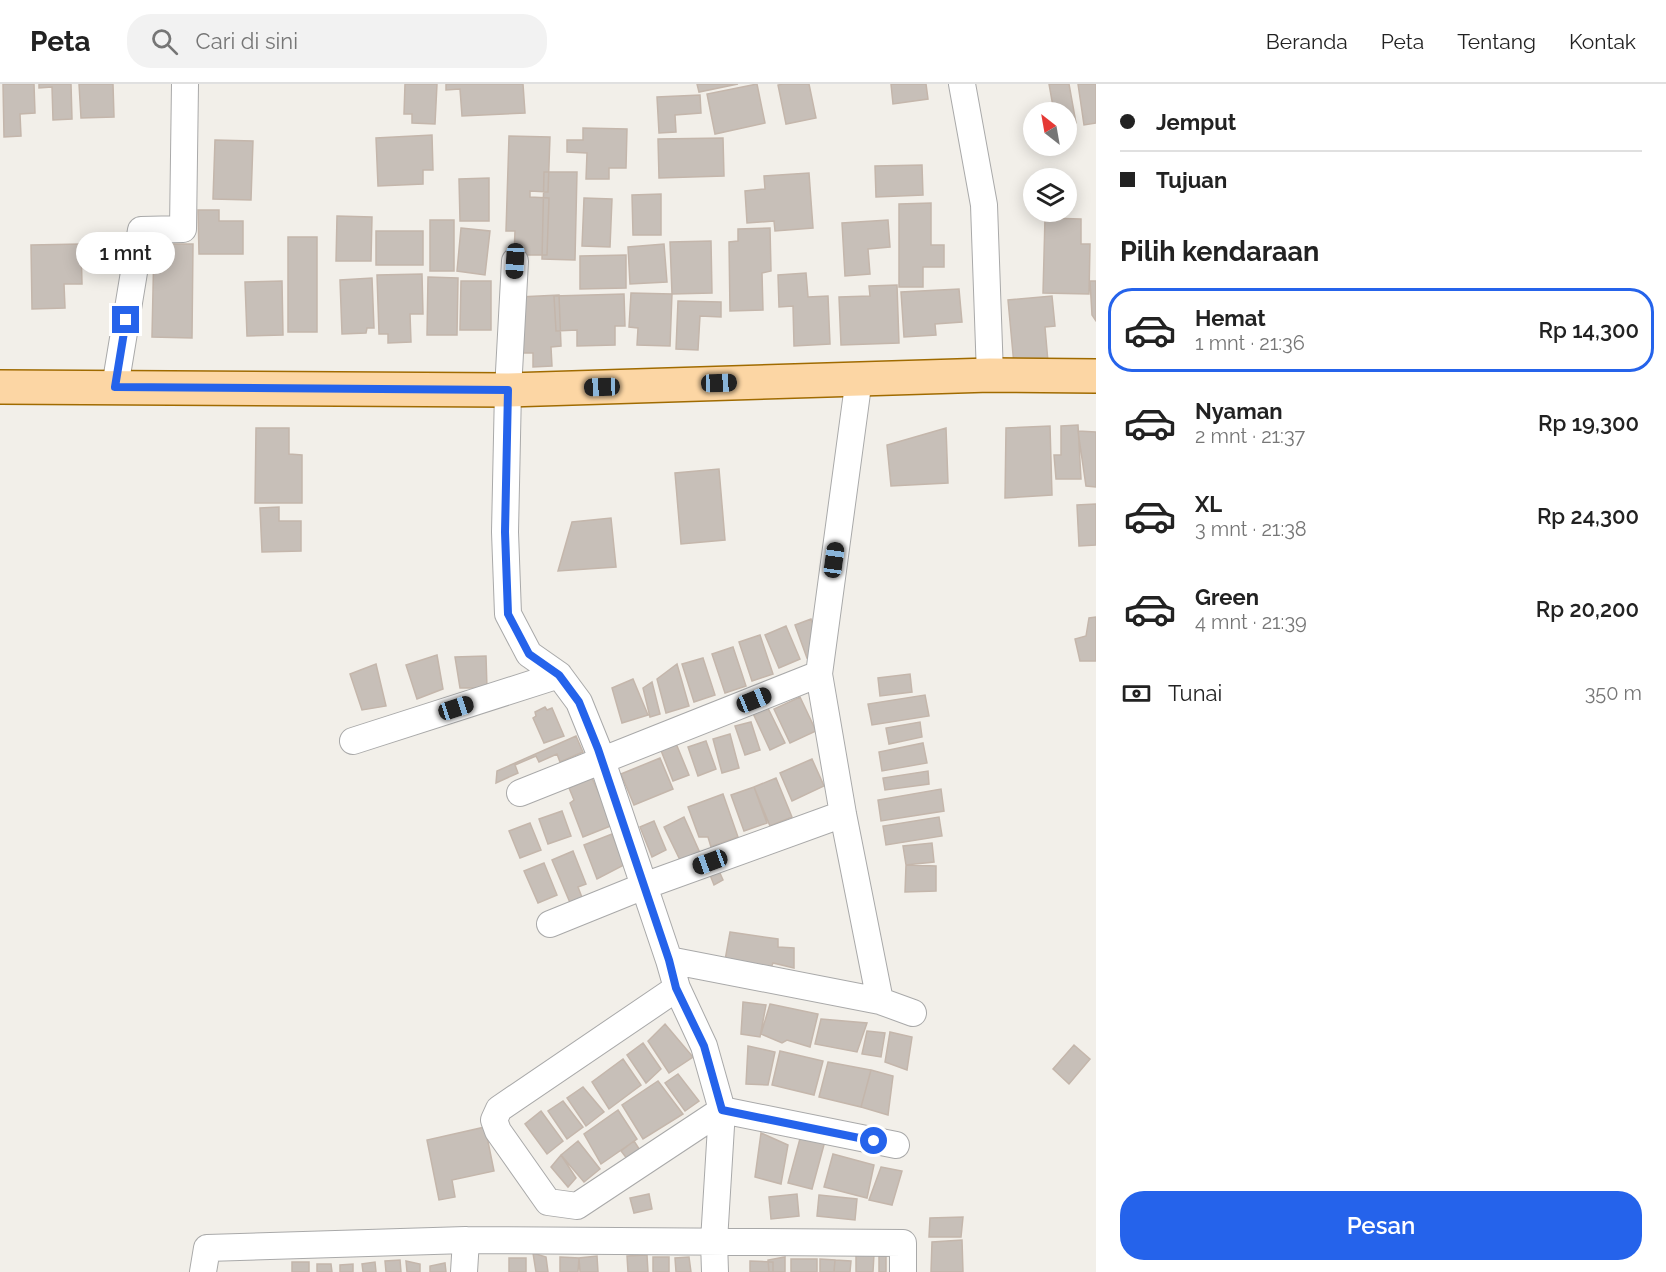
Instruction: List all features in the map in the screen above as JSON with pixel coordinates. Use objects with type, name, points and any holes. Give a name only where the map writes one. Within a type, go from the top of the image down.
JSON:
[{"type":"main road","points":[[0,387],[508,390],[860,378],[990,375],[1096,376]]},
{"type":"street","points":[[115,387],[141,230],[183,229],[185,84]]},
{"type":"street","points":[[962,84],[984,205],[990,375]]},
{"type":"street","points":[[515,261],[508,390],[505,532],[508,614],[529,654],[559,675],[579,702],[602,761],[669,960],[676,988],[704,1046],[722,1110],[714,1240],[715,1272]]},
{"type":"street","points":[[860,378],[819,674],[843,814],[880,1001]]},
{"type":"street","points":[[520,793],[819,674]]},
{"type":"street","points":[[352,741],[559,675]]},
{"type":"street","points":[[550,924],[644,886],[843,814]]},
{"type":"street","points":[[669,960],[880,1001],[914,1013]]},
{"type":"street","points":[[676,988],[499,1109],[494,1120],[498,1131],[548,1202],[577,1206],[722,1110],[896,1145]]},
{"type":"street","points":[[464,1272],[466,1240]]},
{"type":"street","points":[[203,1272],[207,1248],[466,1240],[714,1240],[903,1243],[903,1272]]},
{"type":"building","points":[[3,84],[34,84],[35,113],[20,114],[21,136],[4,137]]},
{"type":"building","points":[[39,84],[71,84],[72,119],[53,120],[52,87],[39,88]]},
{"type":"building","points":[[79,84],[113,84],[114,117],[81,118]]},
{"type":"building","points":[[405,84],[437,84],[435,124],[412,123],[412,114],[404,114]]},
{"type":"building","points":[[446,84],[523,84],[525,113],[462,116],[460,89],[446,90]]},
{"type":"building","points":[[697,84],[738,84],[699,92]]},
{"type":"building","points":[[757,84],[765,123],[715,134],[707,94]]},
{"type":"building","points":[[809,84],[816,118],[786,124],[778,85]]},
{"type":"building","points":[[891,84],[926,84],[928,99],[893,104]]},
{"type":"building","points":[[1049,84],[1069,84],[1072,102],[1052,102]]},
{"type":"building","points":[[1078,84],[1096,84],[1096,123],[1084,125]]},
{"type":"building","points":[[700,95],[701,113],[675,115],[676,132],[659,133],[657,97]]},
{"type":"building","points":[[583,128],[627,129],[626,168],[609,168],[609,179],[586,179],[587,153],[567,152],[567,140],[583,140]]},
{"type":"building","points":[[432,135],[433,170],[423,170],[423,184],[378,186],[376,138]]},
{"type":"building","points":[[509,136],[550,137],[548,192],[530,191],[530,197],[549,198],[547,255],[514,255],[515,231],[506,231]]},
{"type":"building","points":[[723,138],[724,176],[659,178],[658,139]]},
{"type":"building","points":[[215,140],[253,141],[251,200],[213,199]]},
{"type":"building","points":[[922,165],[923,195],[876,197],[875,166]]},
{"type":"building","points":[[544,172],[577,172],[575,260],[542,259]]},
{"type":"building","points":[[809,173],[813,228],[775,231],[774,221],[747,223],[745,191],[765,189],[764,176]]},
{"type":"building","points":[[489,178],[489,221],[460,221],[459,179]]},
{"type":"building","points":[[661,194],[661,235],[633,235],[632,195]]},
{"type":"building","points":[[584,198],[612,199],[610,247],[582,246]]},
{"type":"building","points":[[931,203],[931,245],[944,245],[944,267],[923,267],[923,287],[899,287],[899,204]]},
{"type":"building","points":[[198,210],[219,210],[219,221],[243,221],[243,254],[199,254]]},
{"type":"building","points":[[337,216],[372,217],[371,261],[336,261]]},
{"type":"building","points":[[1077,219],[1081,219],[1081,244],[1090,244],[1089,294],[1043,293],[1045,222],[1077,222]]},
{"type":"building","points":[[430,220],[454,220],[454,271],[430,271]]},
{"type":"building","points":[[888,220],[890,247],[868,249],[870,274],[845,276],[842,223]]},
{"type":"building","points":[[461,228],[490,231],[485,275],[457,271]]},
{"type":"building","points":[[770,228],[771,271],[762,273],[763,310],[730,311],[729,242],[738,241],[738,229]]},
{"type":"building","points":[[376,231],[423,231],[423,265],[376,265]]},
{"type":"building","points":[[288,237],[317,237],[317,332],[288,332]]},
{"type":"building","points":[[711,241],[712,293],[672,294],[670,242]]},
{"type":"building","points":[[81,244],[82,284],[64,284],[65,308],[32,309],[31,245]]},
{"type":"building","points":[[154,244],[193,244],[192,338],[152,337]]},
{"type":"building","points":[[664,244],[667,282],[630,284],[628,247]]},
{"type":"building","points":[[626,255],[626,288],[580,289],[580,256]]},
{"type":"building","points":[[806,273],[808,297],[828,296],[830,344],[794,346],[793,306],[779,307],[778,275]]},
{"type":"building","points":[[422,274],[423,314],[410,314],[411,342],[388,343],[388,334],[379,334],[377,275]]},
{"type":"building","points":[[428,277],[458,278],[457,335],[427,335]]},
{"type":"building","points":[[372,278],[374,328],[367,328],[366,333],[342,334],[340,280]]},
{"type":"building","points":[[282,281],[283,335],[247,336],[245,282]]},
{"type":"building","points":[[461,281],[491,281],[491,330],[460,330]]},
{"type":"building","points":[[1090,281],[1096,281],[1096,321],[1092,315]]},
{"type":"building","points":[[897,285],[899,343],[841,345],[839,297],[870,296],[869,286]]},
{"type":"building","points":[[959,289],[962,322],[935,324],[936,335],[904,337],[901,292]]},
{"type":"building","points":[[631,293],[672,294],[670,346],[637,345],[638,328],[629,327]]},
{"type":"building","points":[[624,294],[625,326],[615,326],[615,345],[577,346],[577,330],[556,331],[554,296]]},
{"type":"building","points":[[559,295],[561,346],[551,347],[552,366],[533,367],[533,353],[521,353],[519,297]]},
{"type":"building","points":[[1052,296],[1055,326],[1045,327],[1048,362],[1014,365],[1008,300]]},
{"type":"building","points":[[678,301],[721,302],[721,317],[700,316],[698,350],[676,349]]},
{"type":"building","points":[[1078,425],[1081,479],[1056,479],[1054,455],[1061,455],[1061,426]]},
{"type":"building","points":[[1050,426],[1052,495],[1005,498],[1006,428]]},
{"type":"building","points":[[256,428],[289,428],[289,454],[302,455],[302,503],[255,503]]},
{"type":"building","points":[[946,428],[948,483],[891,486],[887,445]]},
{"type":"building","points":[[1078,431],[1096,432],[1096,487],[1086,486]]},
{"type":"building","points":[[719,469],[725,540],[681,544],[675,473]]},
{"type":"building","points":[[1096,504],[1096,545],[1079,546],[1077,505]]},
{"type":"building","points":[[279,507],[279,521],[301,521],[301,551],[262,552],[260,508]]},
{"type":"building","points":[[611,518],[616,567],[558,571],[572,522]]},
{"type":"building","points":[[1096,617],[1096,661],[1080,661],[1075,639],[1086,636],[1089,618]]},
{"type":"building","points":[[811,619],[823,652],[807,658],[795,625]]},
{"type":"building","points":[[786,626],[800,659],[779,668],[765,635]]},
{"type":"building","points":[[760,635],[773,674],[752,681],[739,642]]},
{"type":"building","points":[[733,647],[746,686],[725,693],[712,654]]},
{"type":"building","points":[[437,655],[443,689],[417,699],[406,665]]},
{"type":"building","points":[[486,656],[487,688],[460,688],[455,657]]},
{"type":"building","points":[[703,658],[715,695],[694,702],[682,664]]},
{"type":"building","points":[[376,664],[386,706],[362,710],[350,674]]},
{"type":"building","points":[[677,664],[689,706],[666,713],[657,679]]},
{"type":"building","points":[[910,674],[912,692],[880,696],[878,678]]},
{"type":"building","points":[[633,679],[648,715],[622,723],[612,688]]},
{"type":"building","points":[[652,682],[660,714],[650,717],[643,688]]},
{"type":"building","points":[[925,695],[929,716],[872,725],[868,704]]},
{"type":"building","points":[[800,697],[816,731],[790,743],[774,709]]},
{"type":"building","points":[[765,702],[785,743],[770,750],[751,709]]},
{"type":"building","points":[[545,707],[547,710],[552,708],[564,736],[544,743],[533,718],[536,716],[535,712]]},
{"type":"building","points":[[751,722],[760,750],[745,755],[735,726]]},
{"type":"building","points":[[920,722],[922,737],[889,744],[886,728]]},
{"type":"building","points":[[730,734],[739,768],[722,773],[713,739]]},
{"type":"building","points":[[576,736],[583,752],[560,762],[557,754],[539,762],[536,756],[515,765],[518,773],[496,783],[497,771]]},
{"type":"building","points":[[675,741],[689,775],[673,781],[660,748]]},
{"type":"building","points":[[706,741],[716,769],[698,776],[688,747]]},
{"type":"building","points":[[923,743],[927,763],[882,771],[879,752]]},
{"type":"building","points":[[660,758],[673,789],[634,805],[621,774]]},
{"type":"building","points":[[812,759],[824,786],[792,801],[780,773]]},
{"type":"building","points":[[928,771],[929,784],[885,790],[883,778]]},
{"type":"building","points":[[592,778],[613,825],[583,837],[570,803],[574,800],[569,788]]},
{"type":"building","points":[[776,778],[792,817],[770,826],[754,787]]},
{"type":"building","points":[[754,787],[767,823],[744,831],[731,795]]},
{"type":"building","points":[[941,789],[944,811],[881,821],[878,800]]},
{"type":"building","points":[[723,794],[738,837],[711,847],[708,837],[699,837],[688,807]]},
{"type":"building","points":[[562,811],[571,836],[548,844],[539,819]]},
{"type":"building","points":[[684,817],[700,853],[681,862],[664,827]]},
{"type":"building","points":[[939,817],[942,836],[886,845],[883,826]]},
{"type":"building","points":[[654,821],[666,850],[652,857],[640,827]]},
{"type":"building","points":[[530,823],[541,850],[520,858],[509,831]]},
{"type":"building","points":[[612,834],[624,865],[597,879],[584,845]]},
{"type":"building","points":[[932,843],[934,862],[906,865],[903,846]]},
{"type":"building","points":[[573,851],[586,884],[578,887],[583,900],[571,905],[552,860]]},
{"type":"building","points":[[544,863],[557,895],[538,903],[524,871]]},
{"type":"building","points":[[906,865],[936,866],[936,891],[905,892]]},
{"type":"building","points":[[719,871],[723,880],[714,885],[710,875]]},
{"type":"building","points":[[730,932],[778,939],[778,947],[794,948],[794,968],[773,963],[769,973],[724,966]]},
{"type":"building","points":[[743,1002],[766,1005],[760,1037],[741,1034]]},
{"type":"building","points":[[770,1004],[818,1014],[810,1047],[787,1040],[782,1043],[761,1034]]},
{"type":"building","points":[[821,1019],[867,1023],[857,1052],[815,1044]]},
{"type":"building","points":[[665,1024],[693,1057],[669,1073],[648,1041]]},
{"type":"building","points":[[867,1031],[885,1033],[881,1057],[862,1054]]},
{"type":"building","points":[[890,1032],[912,1037],[907,1070],[885,1062]]},
{"type":"building","points":[[643,1043],[661,1069],[646,1083],[627,1055]]},
{"type":"building","points":[[1074,1045],[1090,1059],[1069,1084],[1053,1069]]},
{"type":"building","points":[[748,1046],[775,1052],[768,1085],[746,1084]]},
{"type":"building","points":[[780,1051],[823,1061],[814,1095],[772,1085]]},
{"type":"building","points":[[623,1059],[641,1085],[609,1109],[592,1082]]},
{"type":"building","points":[[828,1062],[871,1070],[861,1107],[819,1097]]},
{"type":"building","points":[[871,1070],[893,1076],[888,1115],[861,1107]]},
{"type":"building","points":[[678,1074],[699,1101],[685,1111],[665,1083]]},
{"type":"building","points":[[658,1081],[683,1114],[643,1139],[622,1105]]},
{"type":"building","points":[[583,1087],[604,1112],[586,1126],[567,1098]]},
{"type":"building","points":[[563,1101],[583,1127],[567,1139],[548,1111]]},
{"type":"building","points":[[618,1110],[637,1139],[601,1164],[584,1134]]},
{"type":"building","points":[[541,1111],[563,1141],[547,1154],[525,1124]]},
{"type":"building","points":[[485,1127],[494,1171],[452,1180],[455,1197],[439,1200],[427,1140]]},
{"type":"building","points":[[761,1133],[788,1145],[781,1184],[755,1177]]},
{"type":"building","points":[[801,1135],[825,1141],[812,1189],[788,1183]]},
{"type":"building","points":[[578,1141],[600,1169],[584,1182],[561,1155]]},
{"type":"building","points":[[634,1141],[643,1155],[631,1164],[621,1151]]},
{"type":"building","points":[[833,1154],[874,1165],[867,1198],[824,1187]]},
{"type":"building","points":[[561,1155],[576,1178],[568,1187],[551,1167]]},
{"type":"building","points":[[881,1167],[902,1171],[892,1205],[869,1200]]},
{"type":"building","points":[[649,1194],[652,1209],[634,1213],[630,1198]]},
{"type":"building","points":[[797,1194],[799,1216],[771,1219],[769,1197]]},
{"type":"building","points":[[819,1195],[857,1199],[855,1220],[817,1216]]},
{"type":"building","points":[[963,1217],[961,1237],[929,1237],[930,1218]]},
{"type":"building","points":[[962,1240],[963,1272],[931,1272],[932,1242]]},
{"type":"building","points":[[533,1253],[546,1257],[548,1272],[536,1272]]},
{"type":"building","points":[[856,1253],[874,1254],[873,1272],[856,1272]]},
{"type":"building","points":[[647,1255],[648,1272],[628,1272],[627,1256]]},
{"type":"building","points":[[597,1256],[598,1272],[580,1272],[579,1258]]},
{"type":"building","points":[[879,1256],[886,1256],[886,1272],[879,1272]]},
{"type":"building","points":[[560,1257],[579,1258],[578,1272],[560,1272]]},
{"type":"building","points":[[653,1257],[669,1257],[669,1272],[653,1272]]},
{"type":"building","points":[[689,1257],[691,1272],[676,1272],[675,1258]]},
{"type":"building","points":[[785,1257],[785,1272],[769,1272],[768,1260]]},
{"type":"building","points":[[509,1258],[526,1258],[526,1272],[509,1272]]},
{"type":"building","points":[[791,1259],[817,1259],[817,1272],[791,1272]]},
{"type":"building","points":[[820,1259],[835,1260],[834,1272],[820,1272]]},
{"type":"building","points":[[400,1260],[401,1272],[386,1272],[385,1261]]},
{"type":"building","points":[[835,1260],[851,1261],[850,1272],[834,1272]]},
{"type":"building","points":[[406,1261],[420,1264],[420,1272],[407,1272]]},
{"type":"building","points":[[750,1261],[773,1262],[773,1272],[750,1272]]},
{"type":"building","points":[[292,1262],[309,1262],[309,1272],[292,1272]]},
{"type":"building","points":[[375,1262],[376,1272],[363,1272],[362,1264]]},
{"type":"building","points":[[445,1263],[446,1272],[430,1272],[430,1266]]},
{"type":"building","points":[[317,1264],[331,1264],[332,1272],[317,1272]]},
{"type":"building","points":[[353,1264],[353,1272],[340,1272],[340,1265]]},
{"type":"route","points":[[126,320],[115,387],[508,390],[505,532],[508,614],[529,654],[559,675],[579,702],[598,749],[669,960],[676,988],[704,1046],[722,1110],[874,1141]]}]
